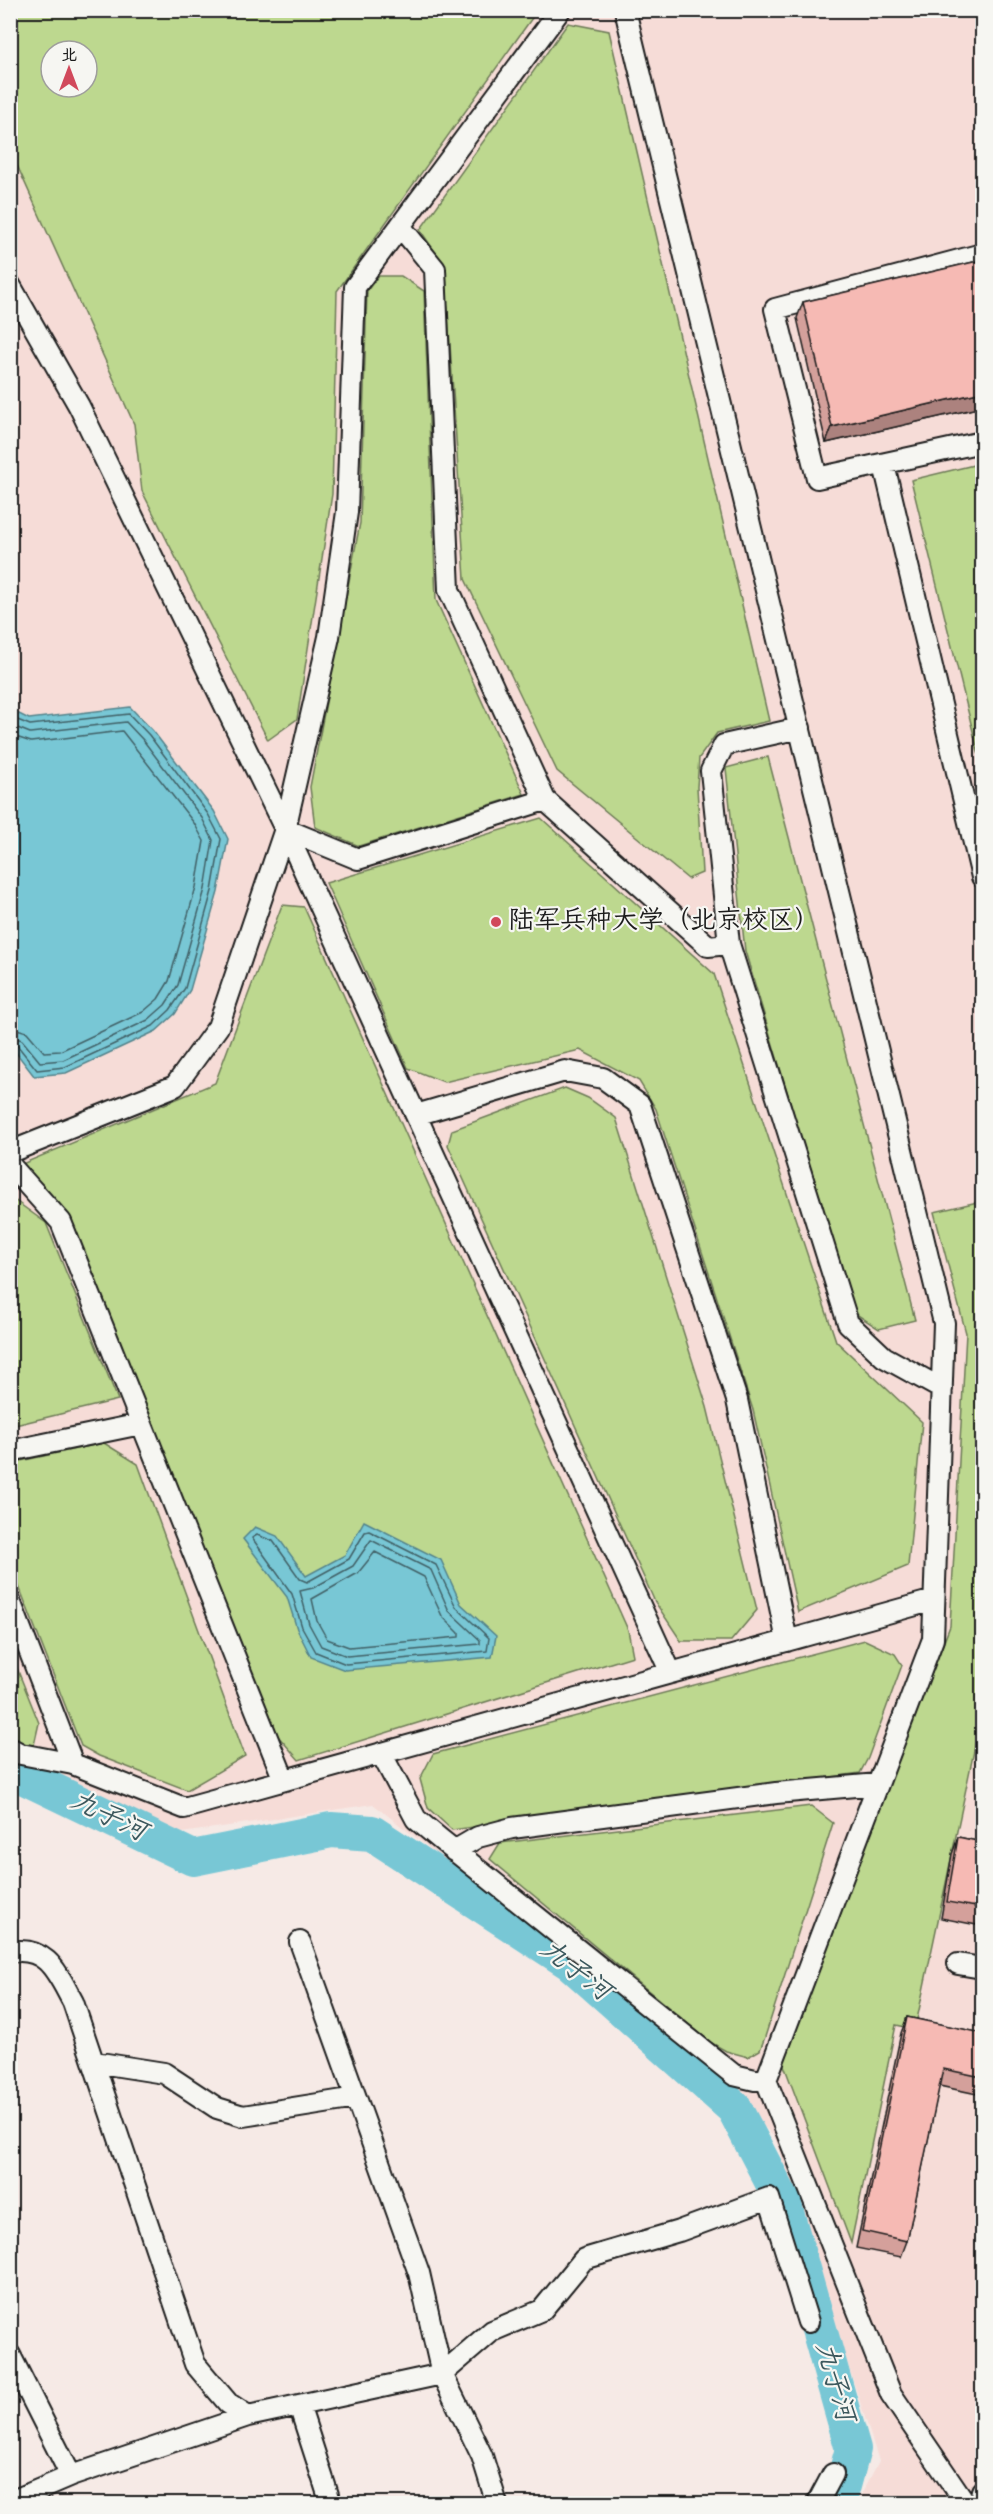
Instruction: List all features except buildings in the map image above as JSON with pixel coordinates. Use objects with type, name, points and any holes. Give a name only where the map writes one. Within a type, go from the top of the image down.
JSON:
[{"type":"street","points":[[10,1152],[175,1086],[219,1027],[285,829],[329,637],[347,512],[355,287],[560,10]]},
{"type":"street","points":[[625,10],[945,1323],[933,1639],[766,2080],[891,2394],[966,2504]]},
{"type":"street","points":[[400,226],[435,269],[449,590],[545,800],[708,946],[729,944]]},
{"type":"street","points":[[982,254],[775,309],[817,478],[982,442]]},
{"type":"street","points":[[10,285],[79,406],[285,829],[671,1673]]},
{"type":"street","points":[[884,465],[982,877]]},
{"type":"street","points":[[800,728],[724,745],[711,771],[729,944],[848,1323],[884,1357],[942,1389]]},
{"type":"street","points":[[285,829],[358,859],[545,800]]},
{"type":"street","points":[[416,1115],[565,1071],[603,1078],[640,1106],[737,1400],[787,1641]]},
{"type":"street","points":[[10,1165],[61,1222],[284,1780]]},
{"type":"street","points":[[10,1451],[141,1424]]},
{"type":"street","points":[[10,1748],[21,1754],[72,1764],[184,1808],[934,1600]]},
{"type":"street","points":[[10,1601],[72,1764]]},
{"type":"street","points":[[381,1753],[416,1819],[734,2075],[766,2080]]},
{"type":"street","points":[[454,1851],[478,1837],[513,1828],[776,1792],[878,1785]]},
{"type":"street","points":[[300,1942],[419,2274],[442,2374],[482,2457],[497,2504]]},
{"type":"street","points":[[10,1952],[24,1949],[50,1961],[73,2002],[195,2364],[228,2403],[248,2416]]},
{"type":"street","points":[[958,1964],[982,1968]]},
{"type":"street","points":[[94,2062],[164,2073],[217,2108],[243,2116],[356,2098]]},
{"type":"street","points":[[10,2502],[71,2476],[248,2416],[442,2374],[492,2331],[542,2310],[584,2259],[679,2231],[749,2203],[769,2198],[808,2322]]},
{"type":"street","points":[[10,2355],[71,2476]]},
{"type":"street","points":[[299,2405],[332,2504]]},
{"type":"street","points":[[817,2504],[833,2474]]},
{"type":"street","points":[[979,2504],[982,2491]]},
{"type":"shaded area","name":"陆军兵种大学（北京校区）","points":[[11,11],[982,11],[982,2503],[857,2503],[879,2461],[775,2138],[711,2070],[373,1804],[175,1834],[11,1758]]},
{"type":"green space","points":[[10,11],[537,11],[337,291],[332,494],[297,719],[268,740],[142,491],[134,424],[11,152]]},
{"type":"green space","points":[[568,23],[609,31],[769,721],[717,733],[699,758],[697,787],[702,873],[688,879],[557,771],[465,579],[445,266],[420,230]]},
{"type":"green space","points":[[378,276],[401,276],[424,291],[436,600],[524,794],[359,846],[315,827],[310,787],[360,523],[367,291]]},
{"type":"green space","points":[[982,463],[982,768],[911,480]]},
{"type":"green space","points":[[768,757],[915,1320],[879,1329],[853,1312],[745,951],[726,768]]},
{"type":"green space","points":[[541,818],[714,974],[836,1341],[922,1422],[908,1566],[798,1612],[753,1410],[656,1109],[639,1081],[580,1050],[444,1082],[408,1068],[326,883]]},
{"type":"green space","points":[[282,905],[304,907],[628,1630],[633,1656],[299,1760],[277,1735],[70,1220],[22,1164],[215,1083]]},
{"type":"green space","points":[[565,1088],[588,1098],[616,1118],[707,1407],[757,1610],[731,1641],[681,1641],[655,1602],[448,1145],[452,1130]]},
{"type":"green space","points":[[10,1197],[46,1223],[118,1400],[11,1426]]},
{"type":"green space","points":[[982,1201],[982,1713],[915,2029],[896,2025],[851,2243],[782,2060],[950,1626],[966,1333],[934,1212]]},
{"type":"green space","points":[[104,1443],[138,1464],[245,1756],[187,1790],[99,1756],[81,1746],[11,1566],[11,1463]]},
{"type":"green space","points":[[865,1640],[895,1654],[902,1665],[868,1758],[860,1773],[452,1830],[428,1808],[420,1779],[433,1754]]},
{"type":"green space","points":[[10,1651],[39,1723],[34,1745],[24,1745],[11,1737]]},
{"type":"green space","points":[[811,1806],[833,1823],[765,2037],[760,2050],[748,2057],[726,2051],[710,2042],[490,1859],[500,1843]]},
{"type":"water","points":[[130,707],[153,731],[214,811],[228,839],[218,892],[190,990],[175,1014],[156,1031],[66,1073],[34,1076],[11,1046],[11,710],[29,719]]},
{"type":"water","points":[[364,1521],[441,1560],[461,1604],[496,1636],[492,1657],[345,1670],[311,1657],[297,1629],[287,1597],[243,1539],[255,1527],[277,1536],[306,1576],[345,1555]]},
{"type":"waterway","name":"九子河","points":[[10,1770],[193,1858],[331,1830],[372,1833],[571,1963],[734,2108],[783,2202],[853,2449],[838,2504]]},
{"type":"place","name":"陆军兵种大学（北京校区）","points":[[496,922]]}]
